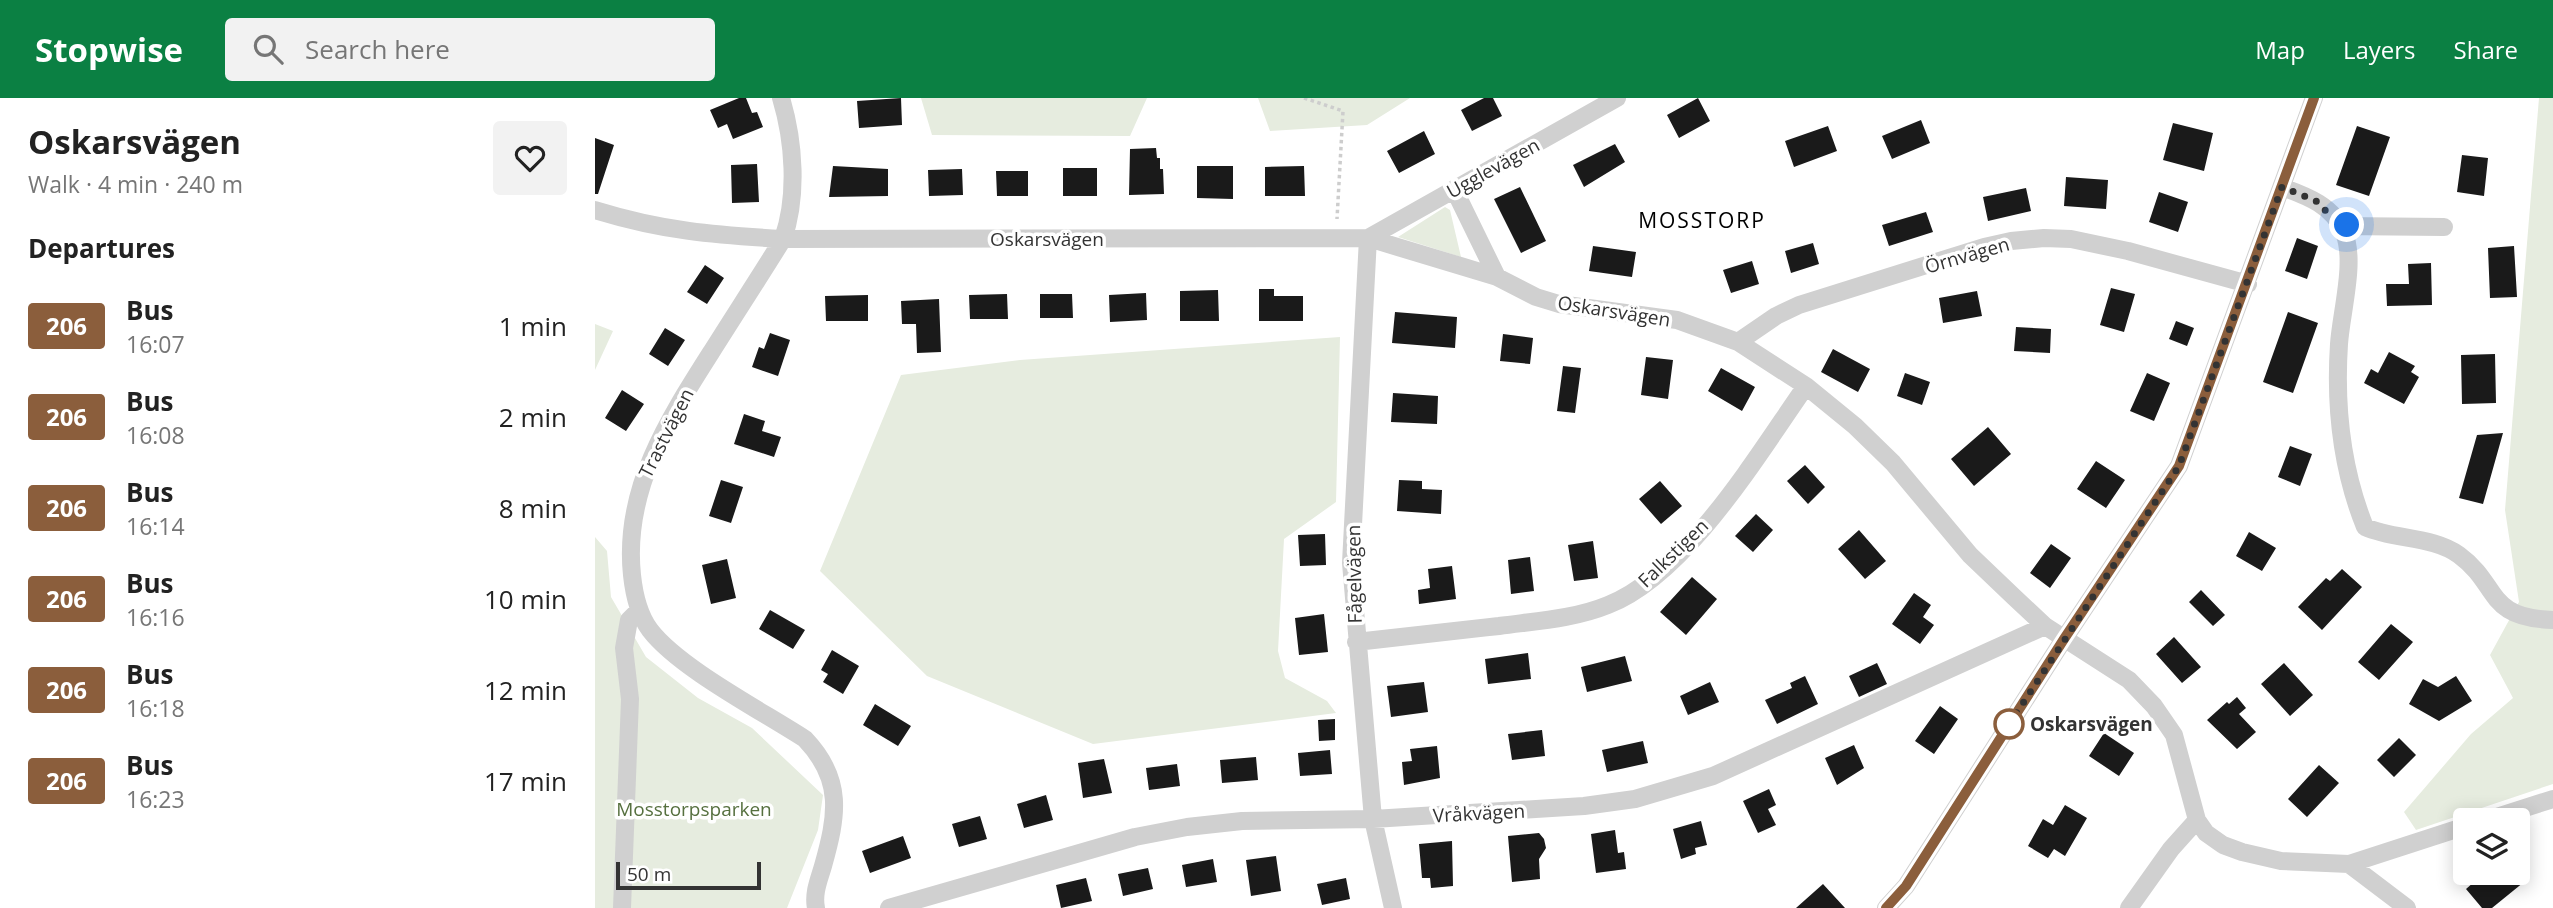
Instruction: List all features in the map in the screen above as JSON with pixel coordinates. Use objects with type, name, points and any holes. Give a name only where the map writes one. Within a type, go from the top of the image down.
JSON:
[{"type":"street","name":"Trastvägen","points":[[781,98],[791,135],[790,219],[783,239],[679,402],[640,485],[632,520],[630,556],[639,610],[649,629],[671,652],[805,739],[820,755],[833,784],[835,804],[831,839],[814,897],[816,908]]},
{"type":"street","name":"Ugglevägen","points":[[1368,238],[1617,98]]},
{"type":"street","points":[[1886,908],[1906,886],[2064,639],[2179,466],[2314,98]]},
{"type":"street","points":[[2282,187],[2316,201],[2341,226],[2346,235],[2348,259],[2339,346],[2340,423],[2349,482],[2365,527],[2444,547],[2466,561],[2505,609],[2519,615],[2553,620]]},
{"type":"street","points":[[1454,189],[1497,278]]},
{"type":"street","name":"Oskarsvägen","points":[[595,210],[637,223],[686,233],[783,239],[1368,238],[1497,278],[1536,297],[1559,304],[1677,320],[1738,342],[1806,386],[1893,463],[1970,555],[2045,626],[2129,680],[2165,719],[2174,735],[2197,820]]},
{"type":"street","points":[[2341,226],[2444,227]]},
{"type":"street","name":"Fågelvägen","points":[[1368,238],[1351,563],[1373,819],[1393,908]]},
{"type":"street","name":"Örnvägen","points":[[1738,342],[1776,316],[1799,305],[2011,241],[2071,239],[2140,254],[2248,284]]},
{"type":"street","name":"Falkstigen","points":[[1356,642],[1545,620],[1590,611],[1622,598],[1657,574],[1717,511],[1806,386]]},
{"type":"street","points":[[622,908],[630,699],[624,648],[629,620],[639,610]]},
{"type":"street","name":"Vråkvägen","points":[[889,908],[1135,837],[1187,827],[1242,821],[1373,819],[1584,806],[1676,788],[1751,759],[2045,626]]},
{"type":"street","points":[[2525,808],[2553,799]]},
{"type":"street","points":[[2129,908],[2171,849],[2197,820],[2206,833],[2223,845],[2242,852],[2281,860],[2349,864],[2453,830]]},
{"type":"street","points":[[2349,864],[2407,908]]},
{"type":"path","points":[[1304,98],[1343,111],[1336,239]]},
{"type":"green space","points":[[921,98],[1147,98],[1130,136],[932,135]]},
{"type":"green space","points":[[1258,98],[1410,98],[1367,125],[1270,131]]},
{"type":"green space","points":[[2539,98],[2553,98],[2553,784],[2482,808],[2453,808],[2453,818],[2416,830],[2404,812],[2471,734],[2513,698],[2490,655],[2519,602],[2505,510]]},
{"type":"green space","points":[[1445,207],[1450,210],[1461,257],[1398,237]]},
{"type":"green space","points":[[595,324],[613,331],[595,370]]},
{"type":"green space","points":[[1340,337],[1336,502],[1284,539],[1278,651],[1285,678],[1327,701],[1336,713],[1093,744],[927,676],[820,571],[901,375],[1020,360]]},
{"type":"green space","name":"Mosstorpsparken","points":[[595,537],[607,551],[611,597],[646,657],[698,698],[752,728],[823,795],[818,830],[787,908],[595,908]]},
{"type":"building","points":[[739,98],[746,98],[752,113],[757,112],[763,127],[733,139],[727,124],[718,128],[710,110]]},
{"type":"building","points":[[901,98],[902,125],[859,128],[857,101]]},
{"type":"building","points":[[1484,98],[1493,98],[1502,116],[1472,131],[1461,110]]},
{"type":"building","points":[[1698,98],[1710,121],[1679,138],[1667,115]]},
{"type":"building","points":[[1921,120],[1930,143],[1892,159],[1882,136]]},
{"type":"building","points":[[2173,123],[2213,133],[2204,171],[2163,160]]},
{"type":"building","points":[[1828,126],[1837,151],[1794,167],[1785,141]]},
{"type":"building","points":[[2357,126],[2390,137],[2369,196],[2336,185]]},
{"type":"building","points":[[1424,131],[1435,154],[1399,173],[1387,151]]},
{"type":"building","points":[[595,138],[614,145],[598,194],[595,194]]},
{"type":"building","points":[[1615,144],[1625,162],[1584,187],[1573,165]]},
{"type":"building","points":[[1156,148],[1160,169],[1163,169],[1164,194],[1129,195],[1130,149]]},
{"type":"building","points":[[2462,155],[2488,158],[2484,196],[2457,192]]},
{"type":"building","points":[[757,164],[759,202],[732,203],[731,165]]},
{"type":"building","points":[[833,166],[888,169],[888,196],[829,197]]},
{"type":"building","points":[[1197,166],[1233,166],[1233,199],[1197,198]]},
{"type":"building","points":[[1304,166],[1305,196],[1265,196],[1265,167]]},
{"type":"building","points":[[1063,168],[1097,168],[1097,196],[1063,196]]},
{"type":"building","points":[[962,169],[963,195],[929,196],[928,170]]},
{"type":"building","points":[[996,171],[1028,171],[1028,196],[997,196]]},
{"type":"building","points":[[2066,177],[2108,180],[2106,209],[2064,206]]},
{"type":"building","points":[[1520,187],[1546,241],[1521,253],[1494,199]]},
{"type":"building","points":[[2026,188],[2031,211],[1988,221],[1983,197]]},
{"type":"building","points":[[2159,192],[2188,202],[2178,232],[2149,222]]},
{"type":"building","points":[[1926,212],[1933,232],[1889,246],[1882,225]]},
{"type":"building","points":[[2297,238],[2318,246],[2307,279],[2285,271]]},
{"type":"building","points":[[1813,243],[1819,264],[1791,273],[1785,251]]},
{"type":"building","points":[[1593,246],[1636,252],[1632,277],[1589,271]]},
{"type":"building","points":[[2514,246],[2517,297],[2490,298],[2488,248]]},
{"type":"building","points":[[1752,261],[1759,284],[1731,293],[1723,270]]},
{"type":"building","points":[[2431,263],[2432,305],[2387,306],[2386,284],[2409,284],[2408,264]]},
{"type":"building","points":[[705,265],[724,278],[707,304],[687,292]]},
{"type":"building","points":[[2111,288],[2135,294],[2124,332],[2100,325]]},
{"type":"building","points":[[1259,289],[1274,289],[1274,296],[1303,296],[1303,321],[1259,321]]},
{"type":"building","points":[[1218,290],[1219,321],[1180,321],[1180,291]]},
{"type":"building","points":[[1977,291],[1982,316],[1943,323],[1939,298]]},
{"type":"building","points":[[1146,293],[1147,320],[1110,322],[1109,295]]},
{"type":"building","points":[[1007,294],[1008,319],[970,319],[969,295]]},
{"type":"building","points":[[1040,294],[1072,294],[1073,318],[1040,318]]},
{"type":"building","points":[[868,295],[868,321],[826,321],[825,296]]},
{"type":"building","points":[[939,299],[941,352],[917,353],[916,324],[902,324],[901,301]]},
{"type":"building","points":[[1395,312],[1457,317],[1455,348],[1392,343]]},
{"type":"building","points":[[2288,312],[2318,323],[2293,393],[2263,382]]},
{"type":"building","points":[[2176,321],[2194,328],[2187,346],[2169,339]]},
{"type":"building","points":[[2016,327],[2051,329],[2050,353],[2014,351]]},
{"type":"building","points":[[665,328],[685,340],[668,366],[649,354]]},
{"type":"building","points":[[770,333],[790,340],[778,376],[752,367],[759,347],[764,349]]},
{"type":"building","points":[[1503,334],[1533,338],[1530,364],[1500,361]]},
{"type":"building","points":[[1833,349],[1870,369],[1858,392],[1821,372]]},
{"type":"building","points":[[2389,352],[2415,366],[2411,372],[2419,377],[2404,404],[2364,383],[2371,369],[2378,373]]},
{"type":"building","points":[[2495,354],[2496,403],[2462,404],[2461,355]]},
{"type":"building","points":[[1646,357],[1673,360],[1668,399],[1641,395]]},
{"type":"building","points":[[1563,366],[1581,368],[1575,413],[1557,411]]},
{"type":"building","points":[[1721,368],[1755,387],[1742,411],[1708,391]]},
{"type":"building","points":[[1905,373],[1930,382],[1922,405],[1897,396]]},
{"type":"building","points":[[2147,373],[2170,383],[2154,421],[2130,411]]},
{"type":"building","points":[[622,390],[644,404],[626,431],[605,418]]},
{"type":"building","points":[[1393,393],[1438,396],[1437,424],[1391,422]]},
{"type":"building","points":[[744,414],[765,421],[762,431],[781,437],[774,457],[734,444]]},
{"type":"building","points":[[1988,427],[2011,454],[1974,486],[1951,459]]},
{"type":"building","points":[[2503,433],[2483,504],[2459,498],[2477,435]]},
{"type":"building","points":[[2290,446],[2312,454],[2300,486],[2278,477]]},
{"type":"building","points":[[2096,461],[2125,480],[2106,508],[2077,489]]},
{"type":"building","points":[[1805,465],[1825,487],[1808,504],[1787,481]]},
{"type":"building","points":[[721,480],[743,487],[731,523],[709,516]]},
{"type":"building","points":[[1399,480],[1422,481],[1422,489],[1442,490],[1441,514],[1397,511]]},
{"type":"building","points":[[1660,481],[1682,506],[1661,524],[1639,499]]},
{"type":"building","points":[[1756,514],[1773,530],[1753,552],[1735,536]]},
{"type":"building","points":[[1859,530],[1886,561],[1865,579],[1838,549]]},
{"type":"building","points":[[2249,532],[2276,548],[2262,571],[2236,556]]},
{"type":"building","points":[[1325,534],[1326,565],[1300,566],[1298,535]]},
{"type":"building","points":[[1593,541],[1598,578],[1574,581],[1568,545]]},
{"type":"building","points":[[2051,544],[2071,558],[2050,588],[2030,573]]},
{"type":"building","points":[[1530,557],[1534,591],[1511,594],[1508,560]]},
{"type":"building","points":[[727,559],[736,598],[711,604],[702,565]]},
{"type":"building","points":[[1452,566],[1456,599],[1419,604],[1418,590],[1430,588],[1428,569]]},
{"type":"building","points":[[2342,569],[2362,587],[2322,630],[2298,607],[2326,578],[2330,581]]},
{"type":"building","points":[[1692,577],[1717,599],[1686,635],[1660,612]]},
{"type":"building","points":[[2201,590],[2225,615],[2213,626],[2189,602]]},
{"type":"building","points":[[1914,593],[1931,605],[1923,617],[1934,625],[1920,644],[1892,624]]},
{"type":"building","points":[[770,610],[805,630],[793,649],[759,629]]},
{"type":"building","points":[[1324,614],[1328,652],[1299,655],[1295,618]]},
{"type":"building","points":[[2391,624],[2413,642],[2379,680],[2358,662]]},
{"type":"building","points":[[2174,637],[2201,667],[2182,683],[2156,654]]},
{"type":"building","points":[[832,650],[859,666],[843,694],[823,682],[828,674],[821,670]]},
{"type":"building","points":[[1528,653],[1531,679],[1488,684],[1485,659]]},
{"type":"building","points":[[1625,656],[1632,681],[1587,692],[1581,667]]},
{"type":"building","points":[[1877,663],[1887,684],[1859,697],[1849,676]]},
{"type":"building","points":[[2284,663],[2313,695],[2290,716],[2261,684]]},
{"type":"building","points":[[1805,676],[1818,704],[1777,724],[1765,700],[1792,688],[1790,683]]},
{"type":"building","points":[[2456,676],[2472,701],[2439,721],[2409,704],[2423,679],[2438,687]]},
{"type":"building","points":[[1424,682],[1428,712],[1391,717],[1387,686]]},
{"type":"building","points":[[1710,682],[1719,702],[1688,715],[1680,696]]},
{"type":"building","points":[[2237,697],[2246,708],[2239,714],[2256,732],[2237,749],[2207,720],[2227,702],[2229,704]]},
{"type":"building","points":[[875,704],[911,726],[898,746],[863,725]]},
{"type":"building","points":[[1940,706],[1958,719],[1934,754],[1915,741]]},
{"type":"building","points":[[1335,719],[1335,740],[1319,741],[1318,720]]},
{"type":"building","points":[[1542,730],[1545,756],[1512,760],[1508,734]]},
{"type":"building","points":[[2104,733],[2134,753],[2119,776],[2089,756]]},
{"type":"building","points":[[2399,738],[2416,755],[2394,777],[2377,760]]},
{"type":"building","points":[[1643,741],[1648,763],[1607,772],[1602,750]]},
{"type":"building","points":[[1854,745],[1864,768],[1837,785],[1825,758]]},
{"type":"building","points":[[1437,746],[1440,778],[1404,785],[1402,762],[1412,761],[1410,749]]},
{"type":"building","points":[[1330,750],[1332,774],[1300,776],[1298,753]]},
{"type":"building","points":[[1256,757],[1258,780],[1222,783],[1220,760]]},
{"type":"building","points":[[1104,759],[1112,793],[1083,798],[1078,763]]},
{"type":"building","points":[[1177,764],[1180,786],[1149,790],[1146,768]]},
{"type":"building","points":[[2319,765],[2339,783],[2307,817],[2288,799]]},
{"type":"building","points":[[1769,789],[1776,805],[1768,809],[1776,825],[1758,833],[1743,801]]},
{"type":"building","points":[[1046,795],[1053,820],[1024,828],[1017,804]]},
{"type":"building","points":[[2065,805],[2087,818],[2065,856],[2054,849],[2048,858],[2028,846],[2043,819],[2053,825]]},
{"type":"building","points":[[980,816],[987,839],[959,847],[952,824]]},
{"type":"building","points":[[1701,821],[1707,845],[1695,848],[1696,854],[1681,859],[1673,829]]},
{"type":"building","points":[[1615,830],[1618,853],[1624,852],[1626,869],[1596,873],[1591,834]]},
{"type":"building","points":[[1539,833],[1546,848],[1539,859],[1540,879],[1512,882],[1508,836]]},
{"type":"building","points":[[903,836],[911,858],[870,873],[862,851]]},
{"type":"building","points":[[1452,841],[1453,886],[1431,888],[1430,878],[1422,878],[1419,844]]},
{"type":"building","points":[[1276,856],[1281,891],[1251,896],[1246,860]]},
{"type":"building","points":[[1213,859],[1217,882],[1186,887],[1182,865]]},
{"type":"building","points":[[1148,868],[1153,889],[1123,896],[1118,874]]},
{"type":"building","points":[[1086,878],[1092,901],[1061,908],[1056,885]]},
{"type":"building","points":[[1346,878],[1350,899],[1322,905],[1317,884]]},
{"type":"building","points":[[1823,884],[1845,908],[1796,908]]},
{"type":"building","points":[[2471,885],[2520,885],[2492,908],[2482,908],[2466,889]]},
{"type":"bus line","name":"206","points":[[1886,908],[1906,886],[2064,639],[2179,466],[2314,98]]},
{"type":"place","name":"Oskarsvägen","points":[[2009,724]]},
{"type":"district","name":"MOSSTORP","points":[[1702,221]]},
{"type":"route","points":[[2009,724],[2006,729],[2179,466],[2282,187],[2316,201],[2334,216],[2341,226],[2347,225]]}]
